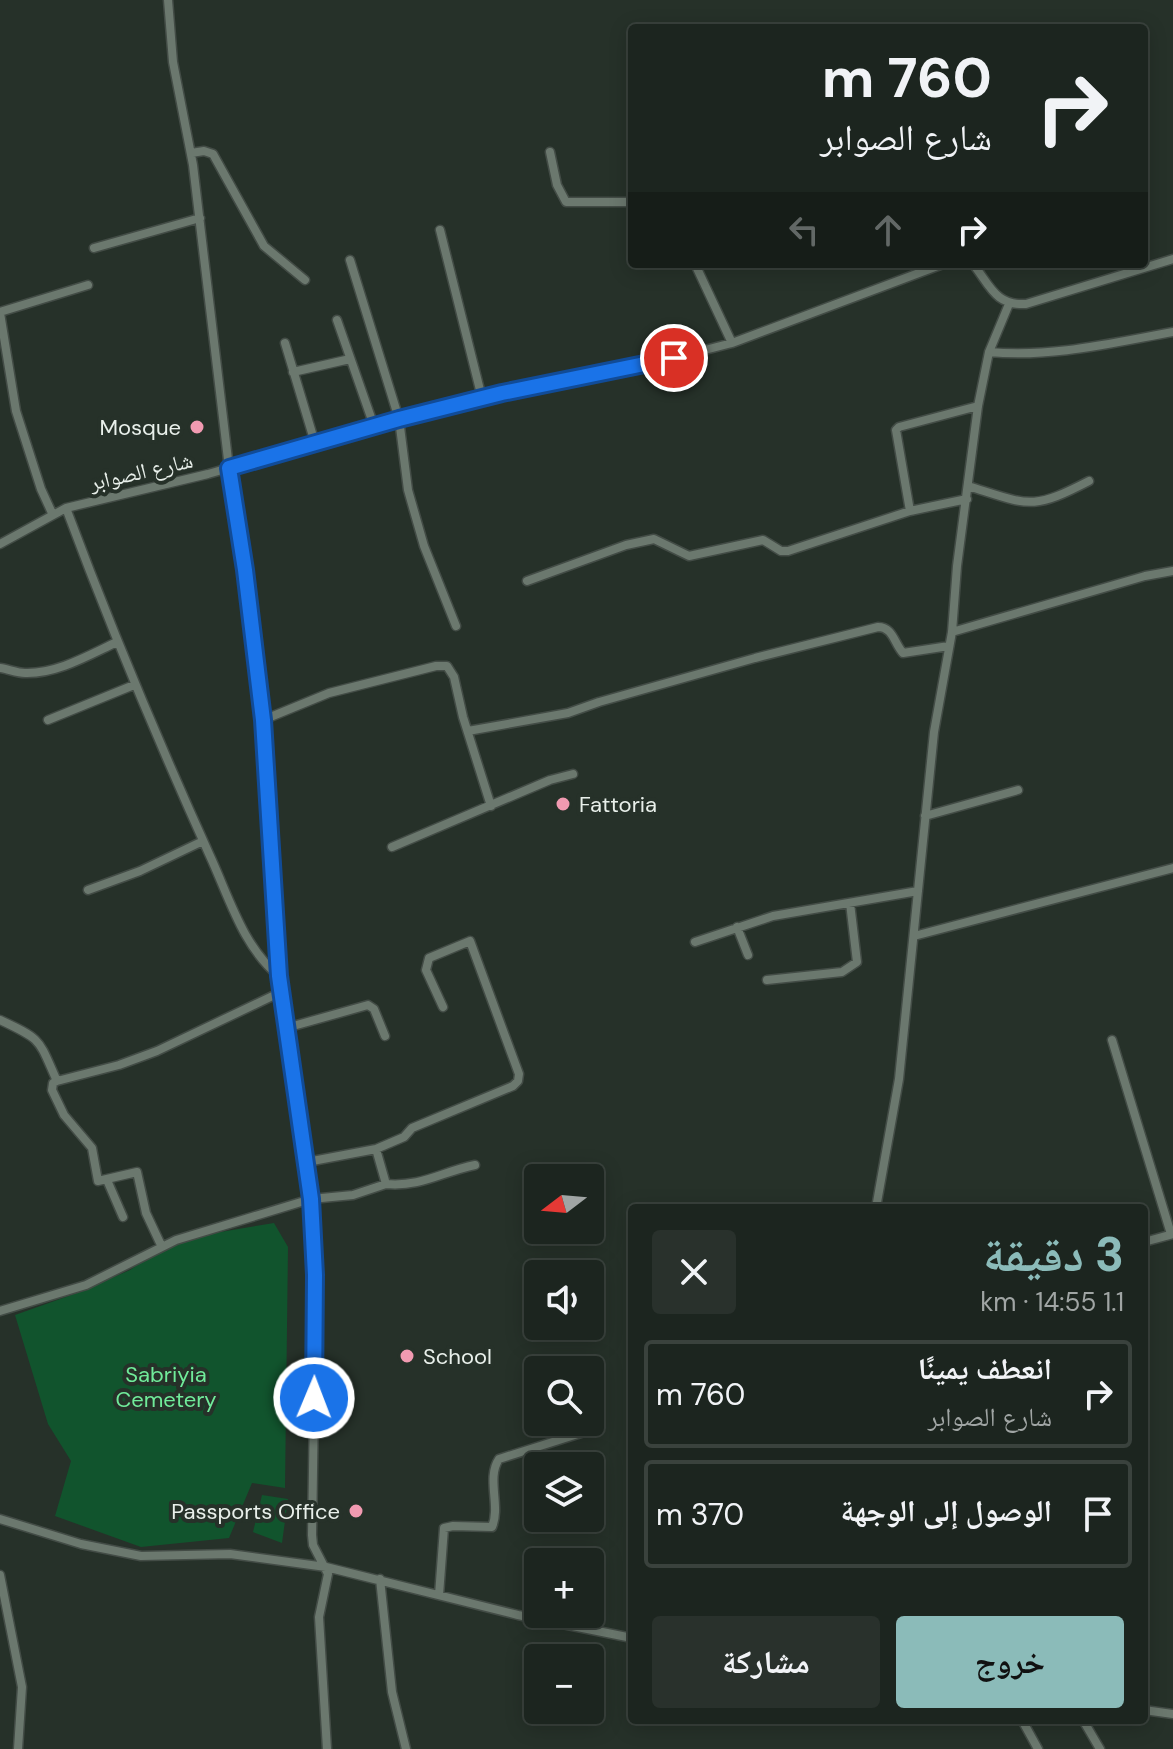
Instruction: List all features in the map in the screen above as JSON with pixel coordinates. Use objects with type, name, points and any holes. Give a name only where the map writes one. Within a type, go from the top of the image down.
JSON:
[{"type":"street","points":[[168,0],[173,62],[200,218],[263,720],[279,976],[311,1199],[315,1315],[312,1535],[313,1545],[328,1574],[319,1617],[327,1749]]},
{"type":"street","points":[[191,153],[204,151],[213,154],[264,246],[305,280]]},
{"type":"street","points":[[550,152],[557,185],[566,202],[628,202]]},
{"type":"street","points":[[94,248],[200,218]]},
{"type":"street","points":[[440,230],[482,398]]},
{"type":"street","points":[[1148,266],[1172,259],[1173,271]]},
{"type":"street","points":[[350,260],[399,419],[408,490],[424,546],[456,626]]},
{"type":"street","points":[[697,268],[732,343]]},
{"type":"street","name":"شارع الصوابر","points":[[0,544],[66,508],[229,468],[482,398],[643,366],[732,343],[932,268]]},
{"type":"street","points":[[976,268],[993,292],[1009,304],[1026,304],[1143,268]]},
{"type":"street","points":[[52,513],[16,411],[0,312],[88,285]]},
{"type":"street","points":[[877,1204],[899,1079],[934,732],[952,632],[957,566],[978,406],[989,352],[1009,304]]},
{"type":"street","points":[[337,320],[374,426]]},
{"type":"street","points":[[989,352],[1024,355],[1079,350],[1173,332]]},
{"type":"street","points":[[285,343],[315,443]]},
{"type":"street","points":[[293,372],[350,359]]},
{"type":"street","points":[[910,511],[896,430],[978,406]]},
{"type":"street","points":[[968,486],[1018,502],[1035,503],[1051,500],[1089,481]]},
{"type":"street","points":[[527,581],[626,545],[654,539],[689,556],[763,540],[781,551],[788,551],[910,511],[967,499]]},
{"type":"street","points":[[66,508],[134,685],[203,841],[257,956],[279,976]]},
{"type":"street","points":[[952,632],[1145,576],[1173,571]]},
{"type":"street","points":[[468,731],[568,713],[866,629],[885,627],[899,648],[909,654],[949,646]]},
{"type":"street","points":[[0,668],[22,673],[41,672],[117,642]]},
{"type":"street","points":[[263,720],[329,693],[447,666],[454,677],[491,806]]},
{"type":"street","points":[[48,720],[134,685]]},
{"type":"street","points":[[392,847],[550,780],[573,774]]},
{"type":"street","points":[[925,816],[1018,790]]},
{"type":"street","points":[[88,890],[140,871],[203,841]]},
{"type":"street","points":[[914,936],[1173,868]]},
{"type":"street","points":[[695,942],[773,916],[918,891]]},
{"type":"street","points":[[767,980],[842,972],[857,962],[850,903]]},
{"type":"street","points":[[737,927],[748,955]]},
{"type":"street","points":[[307,1162],[376,1149],[404,1137],[412,1128],[513,1086],[518,1081],[519,1074],[470,941],[429,958],[426,970],[443,1007]]},
{"type":"street","points":[[161,1245],[146,1213],[137,1172],[98,1181],[90,1143],[70,1124],[52,1090],[53,1083],[157,1051],[283,991]]},
{"type":"street","points":[[286,1028],[368,1005],[374,1009],[385,1036]]},
{"type":"street","points":[[0,1020],[40,1042],[57,1081]]},
{"type":"street","points":[[1112,1040],[1172,1234],[1148,1241]]},
{"type":"street","points":[[376,1149],[386,1184]]},
{"type":"street","points":[[0,1311],[97,1280],[161,1245],[311,1199],[353,1195],[386,1184],[414,1185],[475,1165]]},
{"type":"street","points":[[107,1180],[123,1217]]},
{"type":"street","points":[[439,1595],[444,1528],[487,1528],[495,1523],[494,1469],[499,1459],[572,1436]]},
{"type":"street","points":[[0,1519],[81,1544],[141,1556],[230,1554],[326,1567],[628,1637]]},
{"type":"street","points":[[0,1575],[3,1606],[22,1687],[18,1749]]},
{"type":"street","points":[[380,1579],[390,1680],[406,1749]]},
{"type":"street","points":[[1148,1711],[1173,1714]]},
{"type":"street","points":[[1024,1724],[1038,1749]]},
{"type":"street","points":[[1085,1724],[1100,1749]]},
{"type":"green space","name":"Sabriyia Cemetery","points":[[274,1223],[288,1247],[285,1488],[252,1483],[229,1538],[141,1547],[55,1516],[71,1461],[48,1424],[15,1315],[130,1270],[173,1240]]},
{"type":"green space","points":[[262,1495],[288,1499],[282,1543],[253,1532]]},
{"type":"place","name":"Mosque","points":[[197,427]]},
{"type":"place","name":"Fattoria","points":[[563,804]]},
{"type":"place","name":"School","points":[[407,1356]]},
{"type":"place","name":"Passports Office","points":[[356,1511]]},
{"type":"route","points":[[314,1398],[315,1275],[311,1199],[279,976],[263,720],[229,468],[502,393],[674,358]]}]
